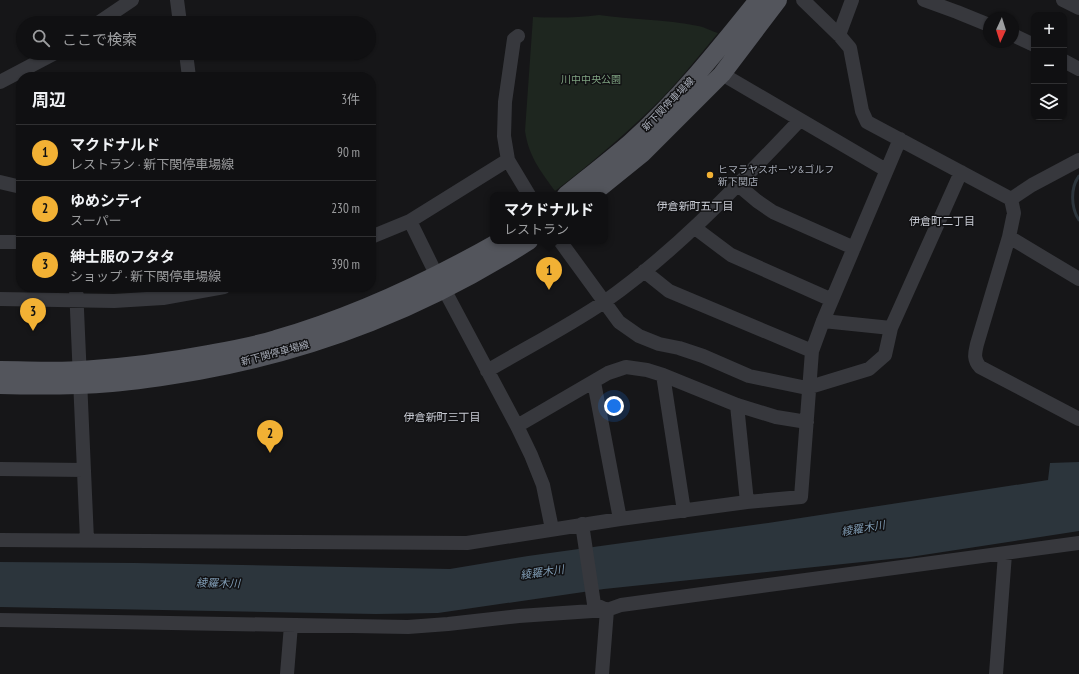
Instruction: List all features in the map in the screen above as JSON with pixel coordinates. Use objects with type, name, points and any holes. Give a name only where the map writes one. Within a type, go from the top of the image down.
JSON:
[{"type":"main road","name":"新下関停車場線","points":[[570,192],[630,142],[667,107],[714,56],[758,0]]},
{"type":"main road","name":"新下関停車場線","points":[[595,192],[643,153],[722,74],[778,0]]},
{"type":"main road","name":"新下関停車場線","points":[[441,283],[496,244]]},
{"type":"main road","name":"新下関停車場線","points":[[0,385],[58,386],[80,377],[119,367],[180,359],[274,340],[315,327],[407,291],[441,283],[495,262],[524,244]]},
{"type":"main road","name":"新下関停車場線","points":[[0,370],[80,377]]},
{"type":"street","points":[[108,16],[132,0]]},
{"type":"street","points":[[177,0],[179,16]]},
{"type":"street","points":[[803,0],[839,35],[850,48],[862,110],[867,122],[1011,198]]},
{"type":"street","points":[[839,35],[852,0]]},
{"type":"street","points":[[924,0],[983,23]]},
{"type":"street","points":[[1063,0],[1079,8]]},
{"type":"street","points":[[518,36],[514,39],[505,102],[504,136],[508,160],[527,192]]},
{"type":"street","points":[[1019,38],[1031,44]]},
{"type":"street","points":[[19,72],[42,60]]},
{"type":"street","points":[[187,60],[188,72]]},
{"type":"street","points":[[1067,63],[1079,69]]},
{"type":"street","points":[[0,82],[16,74]]},
{"type":"street","points":[[722,74],[886,170]]},
{"type":"street","points":[[487,371],[604,302],[644,271],[695,228],[800,120]]},
{"type":"street","points":[[0,540],[467,543],[582,524],[747,502],[801,497],[808,422],[812,352],[823,321],[900,139]]},
{"type":"street","points":[[376,235],[410,221],[508,160]]},
{"type":"street","points":[[1011,198],[1079,160]]},
{"type":"street","points":[[562,244],[619,322],[639,336],[659,344],[679,348],[703,356],[749,376],[810,387],[869,369],[885,355],[891,328],[961,172]]},
{"type":"street","points":[[0,182],[16,186]]},
{"type":"street","points":[[738,185],[773,212],[854,248]]},
{"type":"street","points":[[1011,198],[1014,214],[1009,237],[977,344],[974,356],[975,362],[980,367],[1079,419]]},
{"type":"street","points":[[410,221],[441,283],[517,426],[543,485],[552,529]]},
{"type":"street","points":[[695,228],[731,255],[832,300]]},
{"type":"street","points":[[1009,237],[1079,279]]},
{"type":"street","points":[[0,242],[16,242]]},
{"type":"street","points":[[644,271],[669,292],[812,352]]},
{"type":"street","points":[[0,299],[77,294],[114,301],[163,298],[196,292]]},
{"type":"street","points":[[77,294],[87,540]]},
{"type":"street","points":[[823,321],[891,328]]},
{"type":"street","points":[[517,426],[608,373],[626,367],[647,370],[663,375],[737,405],[776,417],[808,422]]},
{"type":"street","points":[[663,375],[684,511]]},
{"type":"street","points":[[594,382],[620,519]]},
{"type":"street","points":[[737,405],[747,502]]},
{"type":"street","points":[[0,469],[84,470]]},
{"type":"street","points":[[582,524],[594,604],[607,610]]},
{"type":"street","points":[[0,620],[408,627],[519,616],[607,610],[621,605],[1079,543]]},
{"type":"street","points":[[996,674],[1005,554]]},
{"type":"street","points":[[602,674],[607,610]]},
{"type":"street","points":[[287,674],[291,625]]},
{"type":"green space","name":"川中中央公園","points":[[599,15],[686,24],[718,33],[679,80],[653,107],[605,150],[555,191],[532,156],[525,131],[533,17],[566,18]]},
{"type":"water","name":"綾羅木川","points":[[1079,462],[1079,531],[910,557],[604,589],[438,613],[376,614],[0,607],[0,562],[450,569],[528,556],[768,523],[1048,480],[1050,463]]},
{"type":"waterway","points":[[1079,176],[1073,192],[1074,210],[1079,220]]},
{"type":"place","name":"ヒマラヤスポーツ&ゴルフ 新下関店","points":[[710,175]]},
{"type":"place","name":"マクドナルド","points":[[549,290]]},
{"type":"place","name":"紳士服のフタタ","points":[[33,331]]},
{"type":"place","name":"ゆめシティ","points":[[270,453]]},
{"type":"district","name":"伊倉新町五丁目","points":[[695,206]]},
{"type":"district","name":"伊倉町二丁目","points":[[942,221]]},
{"type":"district","name":"伊倉新町三丁目","points":[[442,417]]}]
